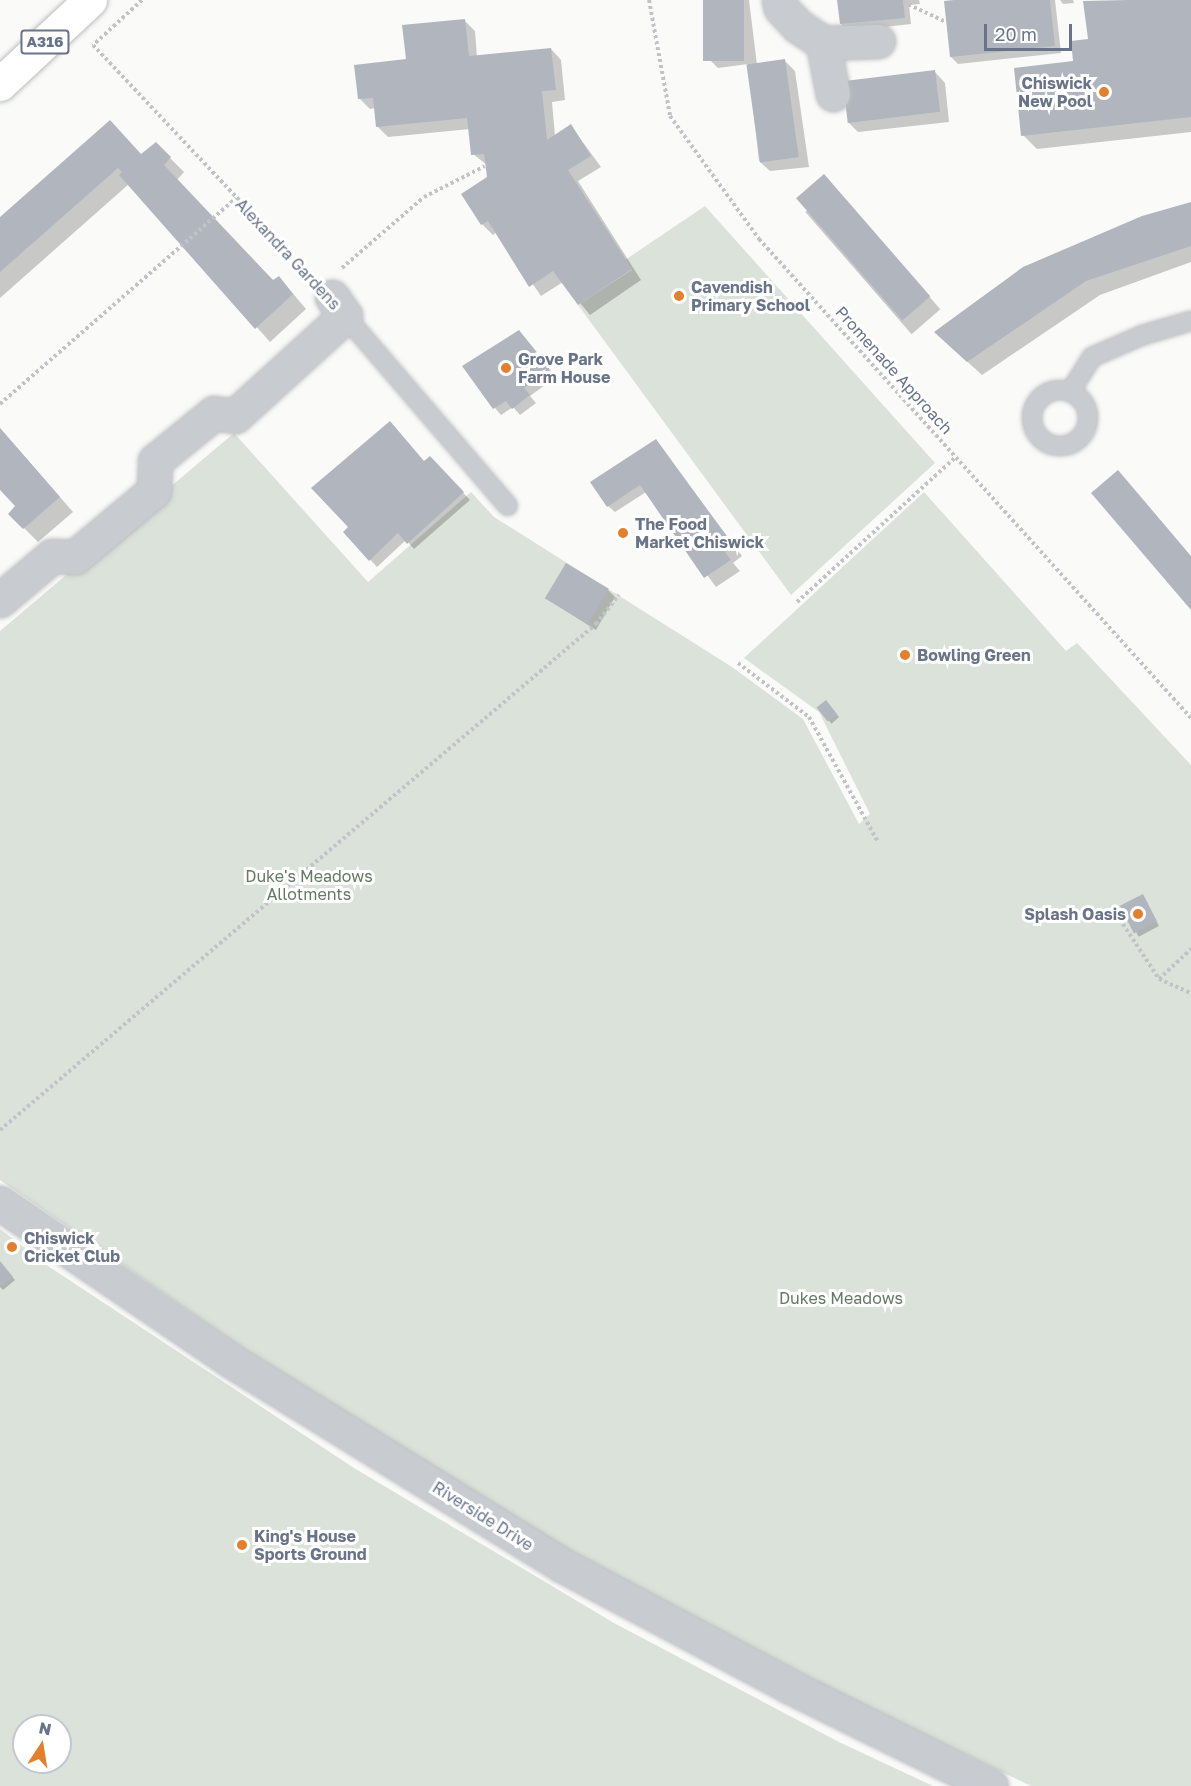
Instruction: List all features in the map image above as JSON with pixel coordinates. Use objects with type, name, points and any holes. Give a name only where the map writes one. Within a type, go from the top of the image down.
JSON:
[{"type":"highway","name":"A316","points":[[0,84],[90,0]]},
{"type":"street","points":[[780,0],[781,8],[798,26],[823,43],[878,40]]},
{"type":"street","points":[[823,43],[832,94]]},
{"type":"street","name":"Alexandra Gardens","points":[[4,589],[52,556],[75,557],[154,491],[155,461],[214,412],[235,416],[333,300]]},
{"type":"street","name":"Riverside Drive","points":[[0,1203],[230,1360],[560,1563],[789,1686],[991,1786]]},
{"type":"lane","points":[[333,300],[508,506]]},
{"type":"lane","points":[[1070,392],[1092,357],[1143,335],[1191,321]]},
{"type":"path","name":"Alexandra Gardens","points":[[142,0],[93,45],[333,300]]},
{"type":"path","name":"Promenade Approach","points":[[649,0],[670,116],[759,239],[1191,718]]},
{"type":"path","points":[[903,2],[946,21]]},
{"type":"path","points":[[333,300],[424,197],[485,166]]},
{"type":"path","points":[[0,404],[236,198]]},
{"type":"path","points":[[797,603],[956,456]]},
{"type":"path","points":[[0,1130],[596,624],[619,595]]},
{"type":"path","points":[[738,663],[809,717],[877,840]]},
{"type":"path","points":[[1113,909],[1159,979],[1191,993]]},
{"type":"path","points":[[1159,979],[1191,949]]},
{"type":"green space","points":[[705,206],[935,463],[791,595],[578,305],[632,270],[625,260]]},
{"type":"green space","points":[[234,433],[368,582],[471,492],[494,517],[732,667],[803,719],[859,824],[870,814],[819,712],[744,658],[924,492],[1066,651],[1077,643],[1191,765],[1191,1786],[1031,1786],[840,1694],[565,1548],[244,1349],[0,1180],[0,631]]},
{"type":"green space","name":"King's House Sports Ground","points":[[0,1229],[48,1266],[354,1468],[614,1623],[839,1742],[933,1786],[0,1786]]},
{"type":"building","points":[[703,0],[744,0],[744,61],[703,61]]},
{"type":"building","points":[[837,0],[903,0],[905,18],[840,24]]},
{"type":"building","points":[[1050,0],[1055,46],[950,57],[944,1]]},
{"type":"building","name":"Chiswick New Pool","points":[[1191,0],[1191,117],[1021,136],[1014,68],[1073,61],[1071,41],[1088,39],[1083,1]]},
{"type":"building","points":[[465,19],[469,56],[551,48],[556,90],[542,91],[547,140],[571,124],[591,156],[568,170],[632,269],[578,305],[553,271],[529,287],[488,221],[481,225],[461,194],[487,177],[484,154],[471,155],[467,118],[376,127],[373,98],[358,99],[354,65],[406,59],[402,25]]},
{"type":"building","points":[[785,59],[799,157],[760,162],[746,64]]},
{"type":"building","points":[[935,70],[940,112],[848,123],[843,81]]},
{"type":"building","points":[[110,120],[141,154],[156,142],[171,157],[164,165],[273,280],[279,276],[293,294],[255,329],[119,175],[122,172],[118,168],[0,272],[0,217]]},
{"type":"building","points":[[824,174],[930,296],[902,321],[796,198]]},
{"type":"building","points":[[1191,202],[1191,246],[1086,281],[967,362],[934,332],[1023,267],[1142,216]]},
{"type":"building","name":"Grove Park Farm House","points":[[519,330],[551,370],[524,388],[530,395],[512,409],[506,401],[493,409],[462,366]]},
{"type":"building","points":[[390,421],[424,461],[430,456],[464,492],[407,544],[398,533],[369,561],[343,532],[348,527],[311,488]]},
{"type":"building","points":[[0,428],[60,497],[23,529],[8,514],[15,506],[0,490]]},
{"type":"building","points":[[656,439],[733,545],[724,551],[731,560],[704,578],[640,485],[607,507],[590,482]]},
{"type":"building","points":[[1118,470],[1191,556],[1191,610],[1091,493]]},
{"type":"building","points":[[566,563],[609,589],[588,624],[545,598]]},
{"type":"building","points":[[826,700],[837,714],[828,722],[817,707]]},
{"type":"building","name":"Splash Oasis","points":[[1143,894],[1157,922],[1134,933],[1120,906]]},
{"type":"building","points":[[0,1261],[13,1277],[0,1287]]},
{"type":"place","name":"Chiswick New Pool","points":[[1104,92]]},
{"type":"place","name":"Cavendish Primary School","points":[[679,296]]},
{"type":"place","name":"Grove Park Farm House","points":[[506,368]]},
{"type":"place","name":"The Food Market Chiswick","points":[[623,533]]},
{"type":"place","name":"Bowling Green","points":[[905,655]]},
{"type":"place","name":"Splash Oasis","points":[[1138,914]]},
{"type":"place","name":"Chiswick Cricket Club","points":[[12,1247]]},
{"type":"place","name":"King's House Sports Ground","points":[[242,1545]]},
{"type":"park label","name":"Duke's Meadows Allotments","points":[[309,885]]},
{"type":"park label","name":"Dukes Meadows","points":[[841,1298]]}]
